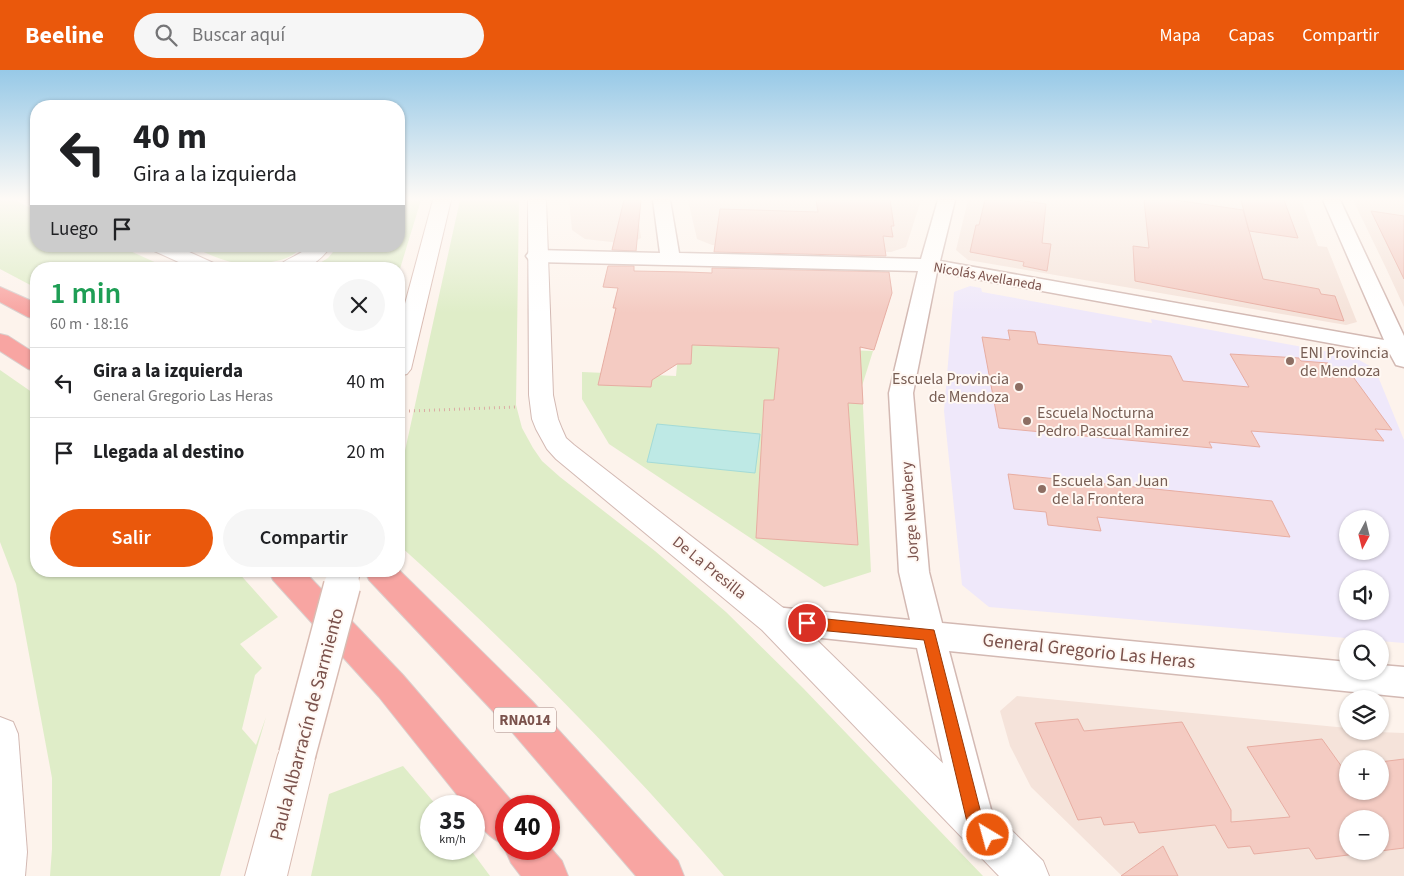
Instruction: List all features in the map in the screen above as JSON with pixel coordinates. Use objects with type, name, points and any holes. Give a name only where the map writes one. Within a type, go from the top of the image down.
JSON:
[{"type":"highway","points":[[0,293],[30,309]]},
{"type":"highway","points":[[0,341],[30,360]]},
{"type":"highway","points":[[290,577],[391,686],[495,812]]},
{"type":"highway","name":"RNA014","points":[[386,577],[519,713],[663,876]]},
{"type":"highway","points":[[535,860],[547,876]]},
{"type":"street","points":[[405,345],[432,238]]},
{"type":"street","name":"De La Presilla","points":[[536,238],[541,395],[545,419],[556,442],[595,478],[691,552],[774,620],[1028,876]]},
{"type":"street","points":[[667,238],[670,260]]},
{"type":"street","name":"Jorge Newbery","points":[[937,238],[901,393],[914,572],[975,822]]},
{"type":"street","points":[[1349,238],[1402,353]]},
{"type":"street","points":[[173,252],[195,262]]},
{"type":"street","points":[[302,262],[316,252]]},
{"type":"street","name":"Nicolás Avellaneda","points":[[536,256],[929,265],[1402,353]]},
{"type":"street","name":"Paula Albarracín de Sarmiento","points":[[266,876],[344,577]]},
{"type":"street","name":"General Gregorio Las Heras","points":[[774,620],[1404,682]]},
{"type":"street","points":[[0,734],[4,859]]},
{"type":"path","points":[[409,411],[516,407]]},
{"type":"shaded area","points":[[583,238],[641,238],[629,244]]},
{"type":"shaded area","points":[[909,238],[906,247],[891,252],[712,245],[697,239]]},
{"type":"shaded area","points":[[959,238],[1315,238],[1318,246],[1327,247],[1357,322],[1346,325],[968,260],[956,250]]},
{"type":"shaded area","points":[[1371,238],[1404,238],[1404,307]]},
{"type":"shaded area","name":"Escuela Provincia de Mendoza","points":[[970,286],[981,288],[982,292],[1152,323],[1151,319],[1352,356],[1375,369],[1404,440],[1404,643],[1389,642],[1389,630],[1339,630],[1339,637],[989,607],[962,585],[944,411],[954,292]]},
{"type":"shaded area","points":[[1017,696],[1339,727],[1339,740],[1389,740],[1389,732],[1404,733],[1404,876],[1122,876],[1031,787],[1010,746],[1000,711]]},
{"type":"green space","points":[[0,238],[30,238],[30,252],[132,252],[154,262],[30,262],[30,285],[0,269]]},
{"type":"green space","points":[[405,238],[410,238],[402,262],[321,262],[333,252],[405,252]]},
{"type":"green space","points":[[452,238],[518,238],[516,405],[522,428],[542,461],[655,551],[726,612],[803,688],[983,876],[724,876],[647,789],[567,705],[405,550],[405,451]]},
{"type":"green space","points":[[205,252],[296,252],[283,259],[271,262],[232,262]]},
{"type":"green space","points":[[679,344],[873,351],[862,386],[871,572],[824,587],[609,444],[582,399],[582,372],[676,376]]},
{"type":"green space","points":[[0,370],[30,391],[30,577],[242,577],[278,617],[240,644],[262,668],[255,675],[242,729],[256,745],[266,717],[220,876],[50,876],[52,778],[16,584],[0,542]]},
{"type":"green space","points":[[403,766],[428,795],[420,795],[420,860],[478,860],[490,876],[311,876],[329,794]]},
{"type":"water","points":[[657,424],[760,434],[755,473],[647,462]]},
{"type":"building","points":[[615,238],[637,238],[636,251],[612,250]]},
{"type":"building","points":[[716,238],[883,238],[886,256],[714,252]]},
{"type":"building","points":[[973,238],[1043,238],[1042,243],[1051,244],[1047,271],[1023,266],[1024,262],[970,252]]},
{"type":"building","points":[[1148,238],[1251,238],[1263,279],[1319,289],[1321,294],[1335,296],[1344,321],[1135,281],[1133,246],[1149,248]]},
{"type":"building","points":[[1384,238],[1404,238],[1404,279]]},
{"type":"building","points":[[608,266],[634,266],[634,271],[712,273],[712,268],[889,272],[892,293],[874,350],[860,347],[863,404],[848,403],[858,545],[756,538],[764,400],[774,400],[779,348],[692,345],[691,364],[677,364],[652,380],[651,387],[598,385],[616,308],[613,308],[618,288],[603,287]]},
{"type":"building","points":[[1008,330],[1035,332],[1038,344],[1171,356],[1183,381],[1249,387],[1230,354],[1299,358],[1301,361],[1328,363],[1335,373],[1351,374],[1392,430],[1375,429],[1384,441],[1251,431],[1260,447],[1209,442],[1212,448],[999,428],[982,337],[1010,340]]},
{"type":"building","points":[[1008,474],[1272,501],[1290,537],[1097,517],[1101,531],[1048,525],[1046,512],[1014,509]]},
{"type":"building","points":[[1078,719],[1084,731],[1182,722],[1231,810],[1231,822],[1290,817],[1247,747],[1322,739],[1339,763],[1339,800],[1389,800],[1389,761],[1404,759],[1404,848],[1389,850],[1389,810],[1339,810],[1339,856],[1316,859],[1309,848],[1254,854],[1250,846],[1228,848],[1215,825],[1139,833],[1134,822],[1104,825],[1101,817],[1078,820],[1035,723]]},
{"type":"building","points":[[1163,846],[1178,876],[1121,876]]},
{"type":"place","name":"ENI Provincia de Mendoza","points":[[1290,361]]},
{"type":"place","name":"Escuela Provincia de Mendoza","points":[[1019,387]]},
{"type":"place","name":"Escuela Nocturna Pedro Pascual Ramirez","points":[[1027,421]]},
{"type":"place","name":"Escuela San Juan de la Frontera","points":[[1042,489]]},
{"type":"route","points":[[807,623],[930,634],[975,822],[988,835]]}]
